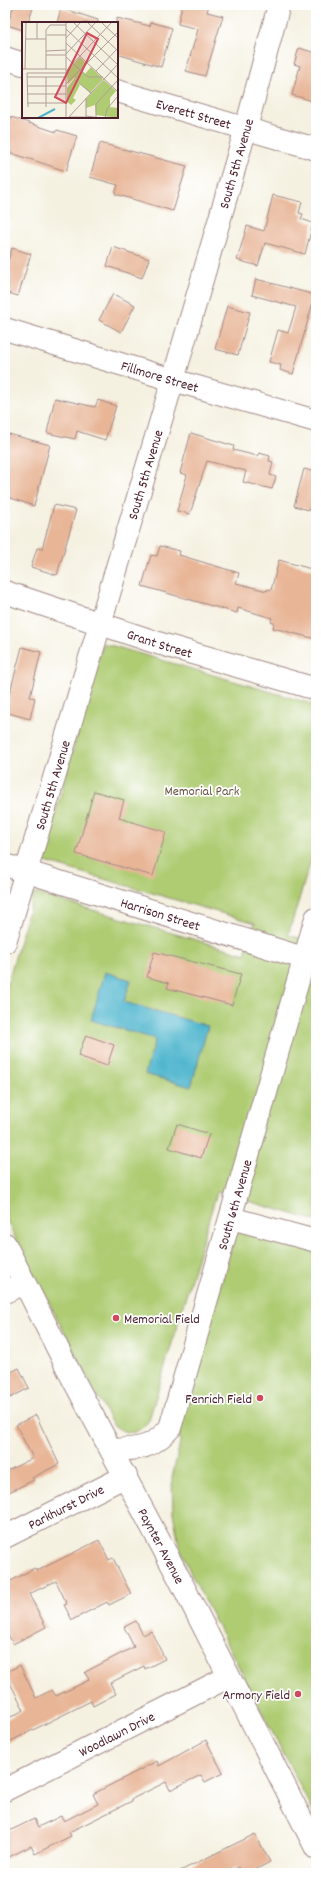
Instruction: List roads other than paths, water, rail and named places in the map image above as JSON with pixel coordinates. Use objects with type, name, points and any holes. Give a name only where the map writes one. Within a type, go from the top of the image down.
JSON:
[{"type":"street","name":"South 5th Avenue","points":[[5,942],[173,380],[246,128],[279,5]]},
{"type":"street","points":[[5,58],[22,64]]},
{"type":"street","name":"Everett Street","points":[[118,90],[316,149]]},
{"type":"street","name":"Fillmore Street","points":[[5,329],[173,380],[316,421]]},
{"type":"street","name":"Grant Street","points":[[5,592],[161,644],[316,689]]},
{"type":"street","name":"Harrison Street","points":[[5,865],[310,960]]},
{"type":"street","name":"South 6th Avenue","points":[[112,1450],[140,1449],[160,1439],[170,1428],[231,1218],[310,960],[316,918]]},
{"type":"street","points":[[231,1218],[316,1241]]},
{"type":"street","name":"Paynter Avenue","points":[[5,1244],[14,1287],[112,1450],[126,1476],[316,1848]]},
{"type":"street","name":"Parkhurst Drive","points":[[5,1537],[126,1476]]},
{"type":"street","name":"Woodlawn Drive","points":[[5,1790],[228,1677]]},
{"type":"water","points":[[105,972],[131,980],[124,1002],[208,1026],[191,1087],[145,1074],[155,1039],[91,1020]]},
{"type":"place","name":"Memorial Field","points":[[116,1318]]},
{"type":"place","name":"Fenrich Field","points":[[260,1398]]},
{"type":"place","name":"Armory Field","points":[[298,1694]]},
{"type":"park label","name":"Memorial Park","points":[[202,790]]}]
